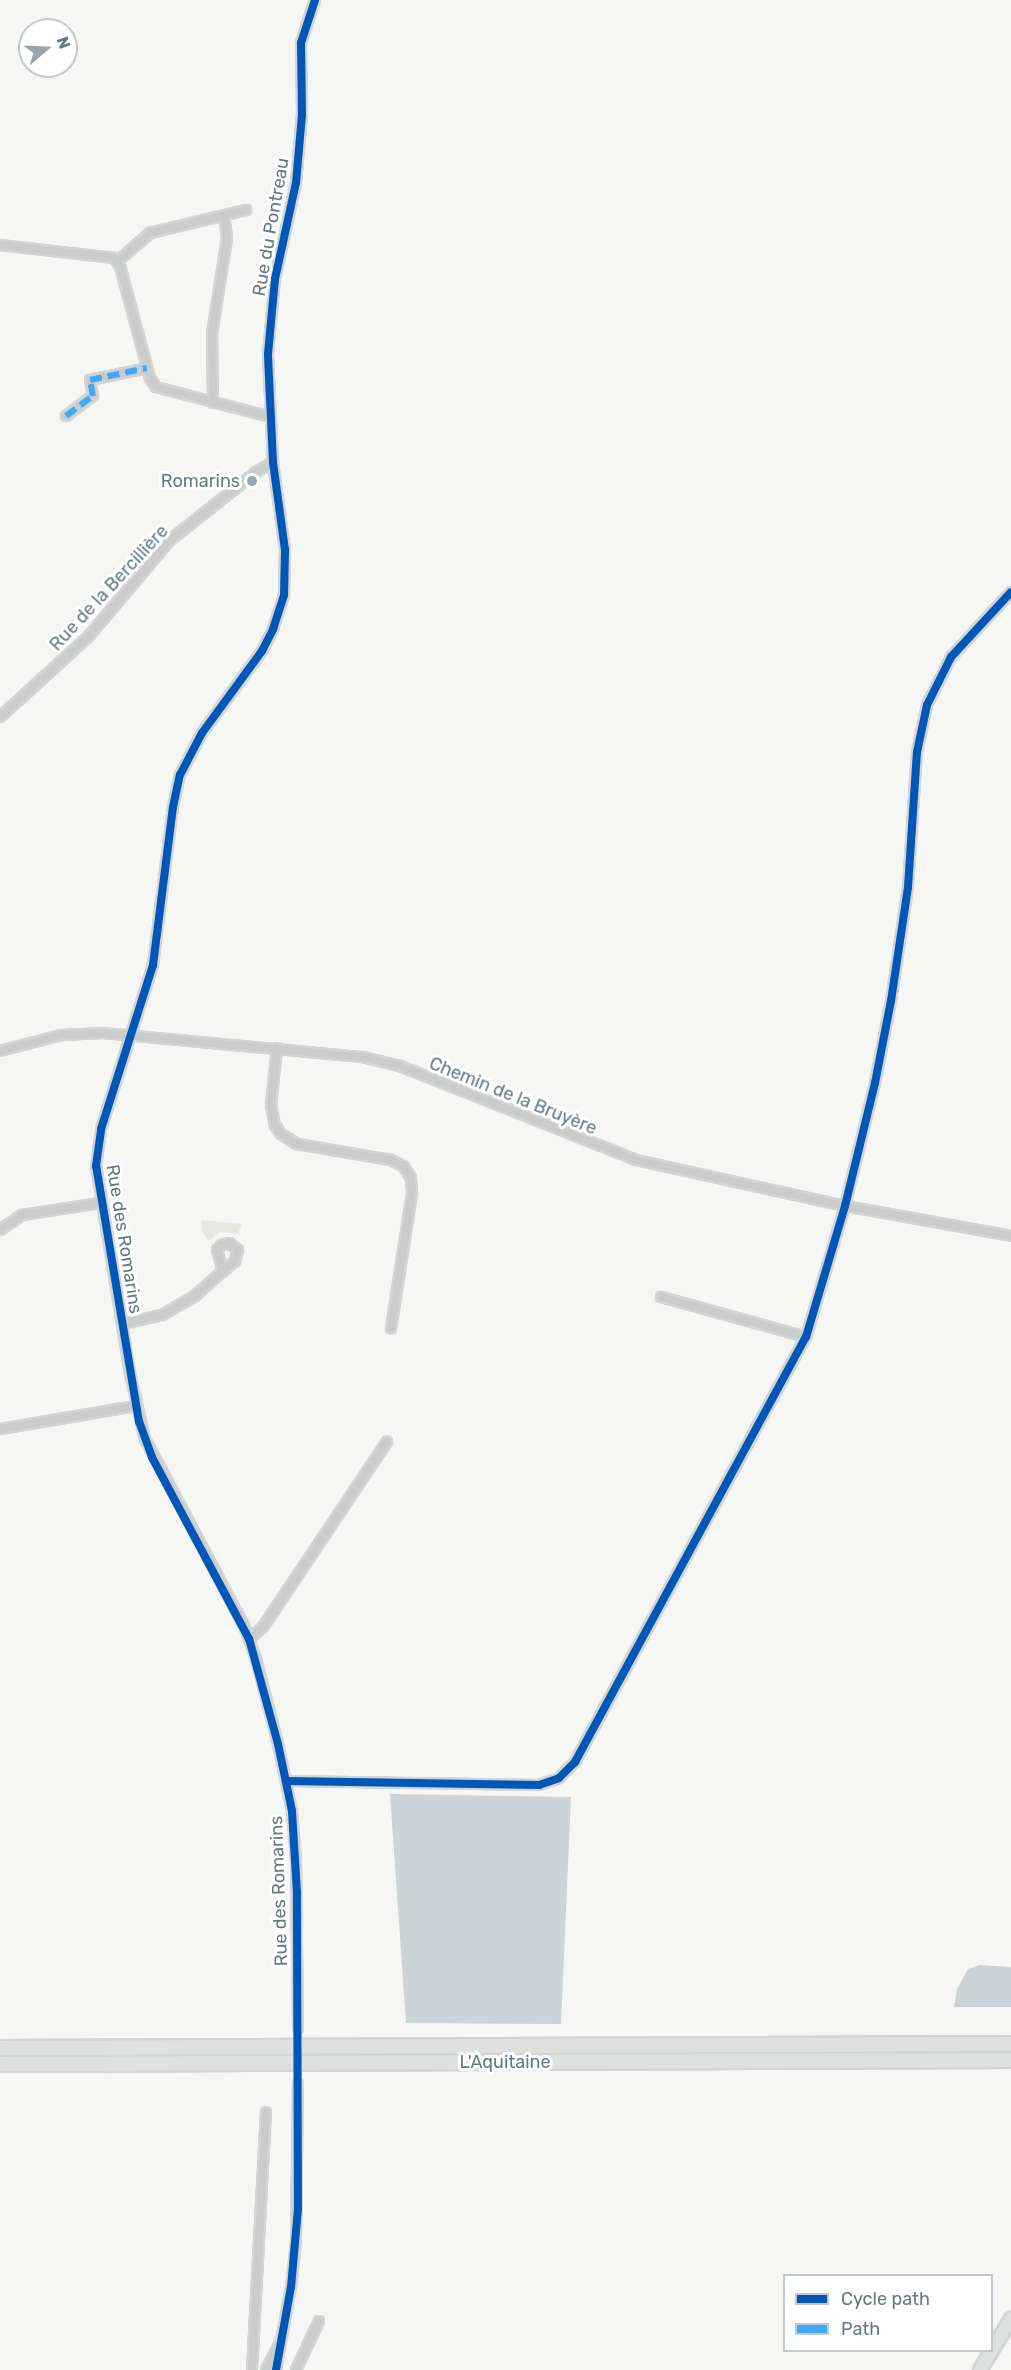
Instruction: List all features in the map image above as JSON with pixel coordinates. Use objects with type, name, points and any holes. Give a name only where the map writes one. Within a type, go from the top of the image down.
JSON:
[{"type":"highway","name":"L'Aquitaine","points":[[0,2048],[1011,2044]]},
{"type":"highway","name":"L'Aquitaine","points":[[0,2064],[1011,2060]]},
{"type":"main road","points":[[993,2349],[1011,2319]]},
{"type":"main road","points":[[980,2370],[991,2352]]},
{"type":"street","name":"Rue du Pontreau","points":[[273,462],[269,332],[275,279],[296,183],[301,122],[301,43],[315,0]]},
{"type":"street","points":[[118,261],[150,233],[246,210]]},
{"type":"street","points":[[213,403],[212,334],[226,238],[224,215]]},
{"type":"street","points":[[0,245],[109,256],[118,261],[152,383],[160,390],[270,417]]},
{"type":"street","points":[[66,416],[93,396],[90,380],[147,368]]},
{"type":"street","name":"Rue de la Bercillière","points":[[0,717],[81,644],[169,541],[273,462]]},
{"type":"street","name":"Rue des Romarins","points":[[273,462],[285,550],[284,595],[273,629],[262,651],[202,733],[180,775],[173,807],[155,953],[133,1035],[98,1142],[96,1166],[100,1203],[136,1406],[152,1456],[249,1639],[287,1782],[296,1861],[298,2084],[296,2242],[284,2333]]},
{"type":"street","points":[[287,1782],[539,1785],[549,1783],[567,1771],[639,1647],[806,1337],[845,1206],[875,1083],[899,958],[908,887],[917,752],[924,718],[932,693],[951,657],[965,638],[1011,592]]},
{"type":"street","name":"Chemin de la Bruyère","points":[[0,1051],[62,1035],[133,1035],[354,1056],[400,1066],[636,1160],[845,1206],[1011,1236]]},
{"type":"street","points":[[277,1048],[271,1105],[274,1125],[280,1134],[297,1144],[391,1160],[404,1167],[411,1178],[412,1193],[391,1328]]},
{"type":"street","points":[[0,1230],[22,1215],[100,1203]]},
{"type":"street","points":[[122,1324],[153,1318],[174,1310],[223,1272]]},
{"type":"street","points":[[661,1297],[806,1337]]},
{"type":"street","points":[[0,1429],[136,1406]]},
{"type":"street","points":[[249,1639],[263,1627],[387,1442]]},
{"type":"street","points":[[252,2370],[266,2112]]},
{"type":"street","points":[[296,2370],[319,2321]]},
{"type":"street","points":[[266,2370],[284,2333]]},
{"type":"street","points":[[276,2370],[284,2333]]},
{"type":"shaded area","points":[[202,1220],[242,1224],[238,1234],[220,1232],[209,1241],[201,1230]]},
{"type":"shaded area","points":[[390,1794],[571,1797],[561,2024],[406,2023]]},
{"type":"shaded area","points":[[979,1965],[1011,1967],[1011,2007],[954,2007],[957,1989],[968,1969]]},
{"type":"marked path","points":[[66,416],[93,396],[90,380],[147,368]]},
{"type":"cycle path","points":[[276,2370],[291,2287],[298,2208],[297,1893],[292,1811],[278,1744],[249,1639],[152,1457],[139,1422],[96,1166],[101,1129],[153,965],[173,807],[180,775],[202,733],[262,651],[273,629],[284,595],[285,550],[273,462],[268,354],[275,279],[296,183],[302,114],[301,43],[315,0]]},
{"type":"cycle path","points":[[287,1781],[539,1785],[559,1778],[575,1762],[806,1337],[845,1206],[875,1083],[891,1001],[908,887],[917,752],[927,705],[951,657],[1011,592]]},
{"type":"place","name":"Romarins","points":[[252,481]]}]
